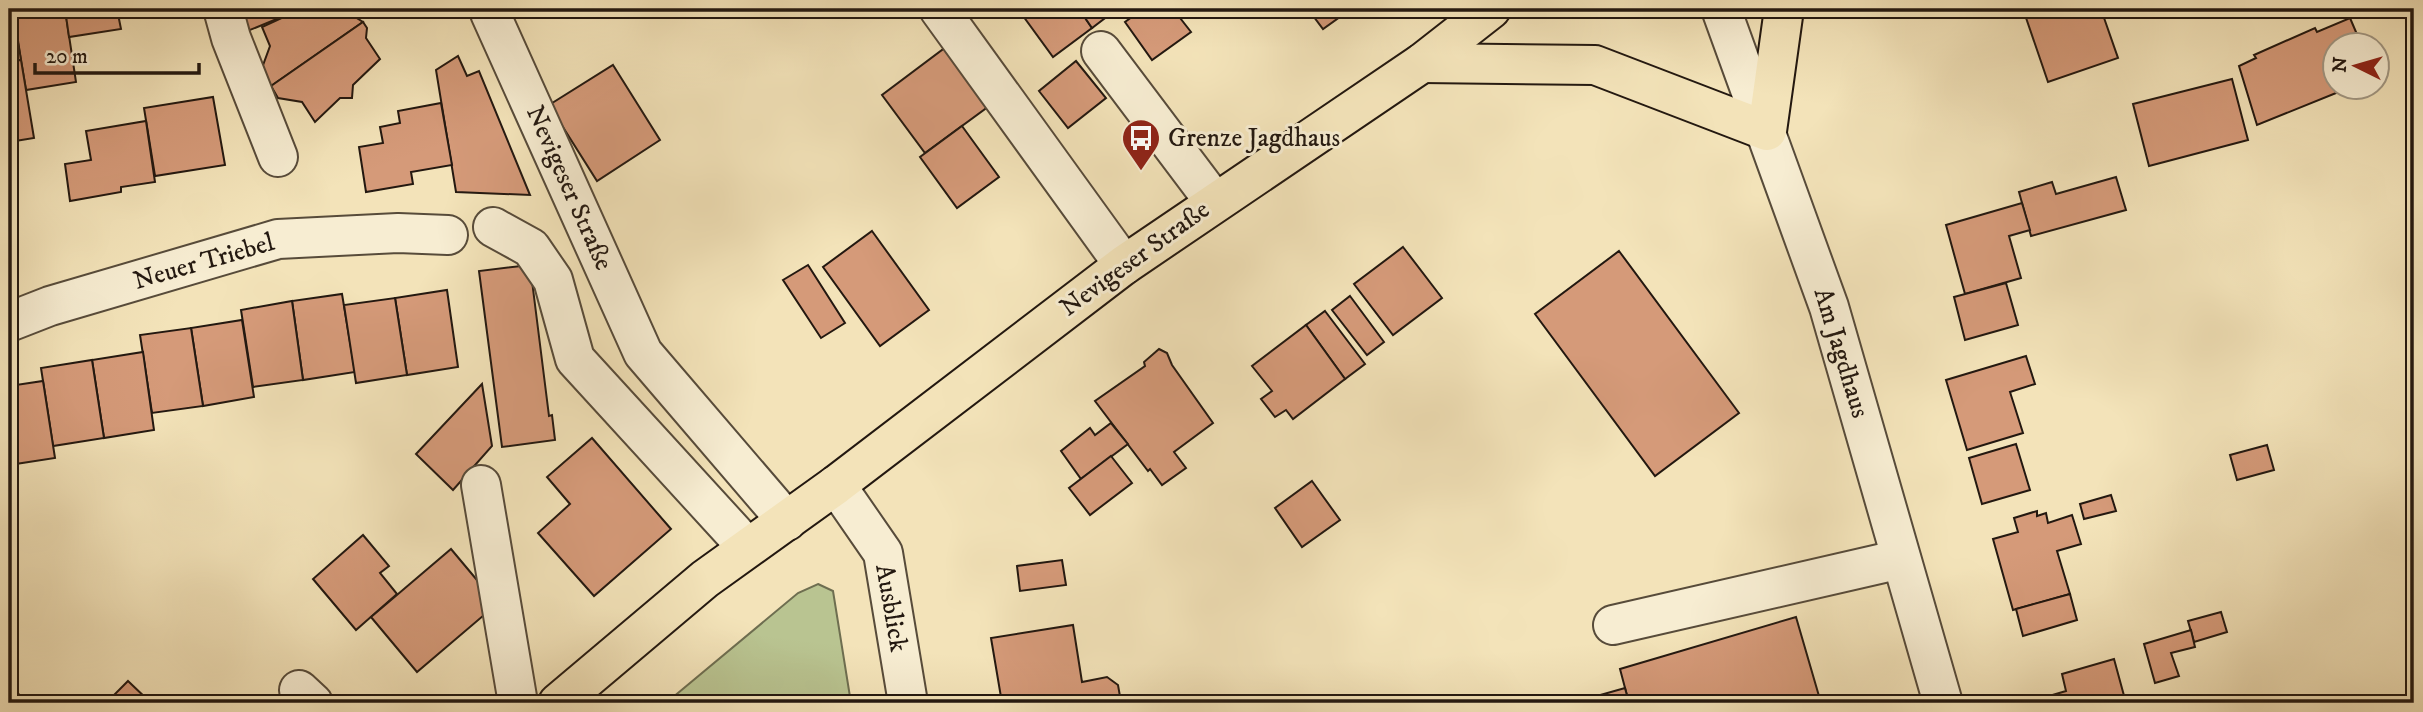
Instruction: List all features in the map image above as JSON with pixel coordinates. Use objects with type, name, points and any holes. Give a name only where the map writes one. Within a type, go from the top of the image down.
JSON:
[{"type":"main road","name":"Nevigeser Straße","points":[[558,703],[705,579],[836,485],[1124,265],[1214,201],[1422,63],[1491,9]]},
{"type":"main road","points":[[1422,63],[1595,65],[1767,131],[1784,9]]},
{"type":"street","points":[[223,9],[231,38],[278,156]]},
{"type":"street","points":[[939,9],[1124,265]]},
{"type":"street","name":"Am Jagdhaus","points":[[1721,9],[1829,307],[1943,703]]},
{"type":"street","name":"Nevigeser Straße","points":[[490,13],[643,353],[787,521]]},
{"type":"street","points":[[1101,51],[1214,201]]},
{"type":"street","name":"Nevigeser Straße","points":[[493,227],[531,248],[553,280],[575,359],[747,547]]},
{"type":"street","name":"Neuer Triebel","points":[[9,322],[50,306],[278,239],[398,233],[448,235]]},
{"type":"street","points":[[481,485],[518,703]]},
{"type":"street","name":"Ausblick","points":[[836,485],[883,553],[908,703]]},
{"type":"street","points":[[1613,625],[1901,559]]},
{"type":"green space","points":[[818,584],[833,591],[851,703],[666,703],[798,593]]},
{"type":"building","points":[[65,9],[76,82],[26,90],[13,13]]},
{"type":"building","points":[[65,9],[117,9],[121,29],[69,37]]},
{"type":"building","points":[[245,9],[301,9],[245,32],[241,17]]},
{"type":"building","points":[[301,9],[349,9],[352,15],[363,22],[271,86],[262,68],[270,46],[262,27]]},
{"type":"building","points":[[1018,9],[1079,9],[1092,28],[1053,57]]},
{"type":"building","points":[[1079,9],[1117,9],[1092,28]]},
{"type":"building","points":[[1143,9],[1173,9],[1191,32],[1152,60],[1125,22]]},
{"type":"building","points":[[1308,9],[1351,9],[1323,29]]},
{"type":"building","points":[[2023,9],[2121,9],[2103,15],[2118,58],[2048,82]]},
{"type":"building","points":[[14,15],[21,60],[9,62],[9,16]]},
{"type":"building","points":[[2350,18],[2356,32],[2322,32],[2322,99],[2257,125],[2239,66],[2256,58],[2254,55],[2315,28],[2317,32]]},
{"type":"building","points":[[363,22],[367,28],[366,38],[380,59],[353,85],[352,98],[340,98],[315,122],[302,102],[278,98],[271,86]]},
{"type":"building","points":[[954,41],[1000,98],[925,153],[882,95]]},
{"type":"building","points":[[458,56],[467,76],[479,71],[530,195],[456,192],[436,70]]},
{"type":"building","points":[[21,60],[34,138],[9,142],[9,62]]},
{"type":"building","points":[[1076,61],[1106,98],[1068,128],[1039,91]]},
{"type":"building","points":[[613,65],[660,140],[597,181],[549,105]]},
{"type":"building","points":[[2232,79],[2248,140],[2149,166],[2133,104]]},
{"type":"building","points":[[213,97],[225,165],[155,176],[144,108]]},
{"type":"building","points":[[441,103],[452,165],[411,172],[413,184],[366,192],[359,147],[383,143],[380,127],[400,123],[398,111]]},
{"type":"building","points":[[146,121],[155,182],[121,187],[121,192],[70,201],[65,164],[91,160],[86,131]]},
{"type":"building","points":[[962,126],[999,177],[957,208],[920,157]]},
{"type":"building","points":[[2116,177],[2126,210],[2031,236],[2019,192],[2052,182],[2056,194]]},
{"type":"building","points":[[2022,203],[2030,230],[2009,236],[2021,278],[1965,294],[1946,225]]},
{"type":"building","points":[[872,231],[929,310],[880,346],[823,267]]},
{"type":"building","points":[[1403,247],[1442,298],[1393,335],[1354,284]]},
{"type":"building","points":[[1619,251],[1739,413],[1655,476],[1535,314]]},
{"type":"building","points":[[530,265],[549,416],[552,415],[555,440],[502,447],[479,271]]},
{"type":"building","points":[[808,265],[845,323],[821,338],[783,280]]},
{"type":"building","points":[[2006,283],[2018,325],[1965,340],[1954,297]]},
{"type":"building","points":[[447,290],[458,367],[407,375],[395,298]]},
{"type":"building","points":[[342,294],[355,372],[303,380],[292,301]]},
{"type":"building","points":[[1350,296],[1384,342],[1367,355],[1332,310]]},
{"type":"building","points":[[395,298],[407,375],[356,383],[344,305]]},
{"type":"building","points":[[292,301],[303,380],[253,387],[241,310]]},
{"type":"building","points":[[1325,311],[1365,364],[1345,379],[1306,325]]},
{"type":"building","points":[[242,320],[254,397],[203,406],[191,328]]},
{"type":"building","points":[[1306,325],[1345,379],[1293,419],[1286,410],[1275,417],[1261,399],[1272,391],[1252,366]]},
{"type":"building","points":[[191,328],[203,406],[152,413],[140,335]]},
{"type":"building","points":[[1159,349],[1167,353],[1172,365],[1213,423],[1174,452],[1186,468],[1162,485],[1150,469],[1148,471],[1095,401],[1145,366],[1144,362]]},
{"type":"building","points":[[143,352],[154,430],[104,438],[92,360]]},
{"type":"building","points":[[2026,356],[2035,384],[2010,392],[2023,433],[1967,450],[1946,380]]},
{"type":"building","points":[[92,360],[104,438],[53,446],[41,368]]},
{"type":"building","points":[[43,381],[55,458],[9,465],[9,386]]},
{"type":"building","points":[[482,384],[492,446],[453,490],[416,454]]},
{"type":"building","points":[[1111,423],[1128,444],[1081,479],[1061,451],[1090,428],[1095,435]]},
{"type":"building","points":[[592,438],[671,529],[594,596],[538,533],[570,504],[547,477]]},
{"type":"building","points":[[2016,444],[2030,490],[1982,504],[1969,458]]},
{"type":"building","points":[[2267,445],[2274,470],[2237,480],[2230,455]]},
{"type":"building","points":[[1111,456],[1132,483],[1090,515],[1069,488]]},
{"type":"building","points":[[1312,481],[1340,520],[1302,547],[1275,508]]},
{"type":"building","points":[[2111,495],[2116,511],[2084,519],[2080,504]]},
{"type":"building","points":[[2037,511],[2037,516],[2046,513],[2048,523],[2072,515],[2081,544],[2057,551],[2070,594],[2013,610],[1993,539],[2018,532],[2014,518]]},
{"type":"building","points":[[363,535],[389,566],[380,573],[397,594],[356,630],[313,579]]},
{"type":"building","points":[[451,549],[497,604],[417,672],[371,617]]},
{"type":"building","points":[[1062,560],[1066,585],[1020,591],[1017,566]]},
{"type":"building","points":[[2070,594],[2077,620],[2023,636],[2016,609]]},
{"type":"building","points":[[2221,612],[2227,632],[2194,642],[2188,621]]},
{"type":"building","points":[[1796,617],[1821,703],[1629,703],[1620,669]]},
{"type":"building","points":[[1073,625],[1082,682],[1107,677],[1118,685],[1121,702],[1002,703],[991,638]]},
{"type":"building","points":[[2191,630],[2195,647],[2171,653],[2179,676],[2155,683],[2144,644]]},
{"type":"building","points":[[2114,659],[2126,703],[2040,703],[2039,699],[2066,691],[2062,674]]},
{"type":"building","points":[[128,681],[151,703],[108,701]]},
{"type":"building","points":[[9,685],[26,701],[24,703],[9,703]]},
{"type":"building","points":[[1625,688],[1629,703],[1572,703]]},
{"type":"place","name":"Grenze Jagdhaus","points":[[1141,172]]}]
